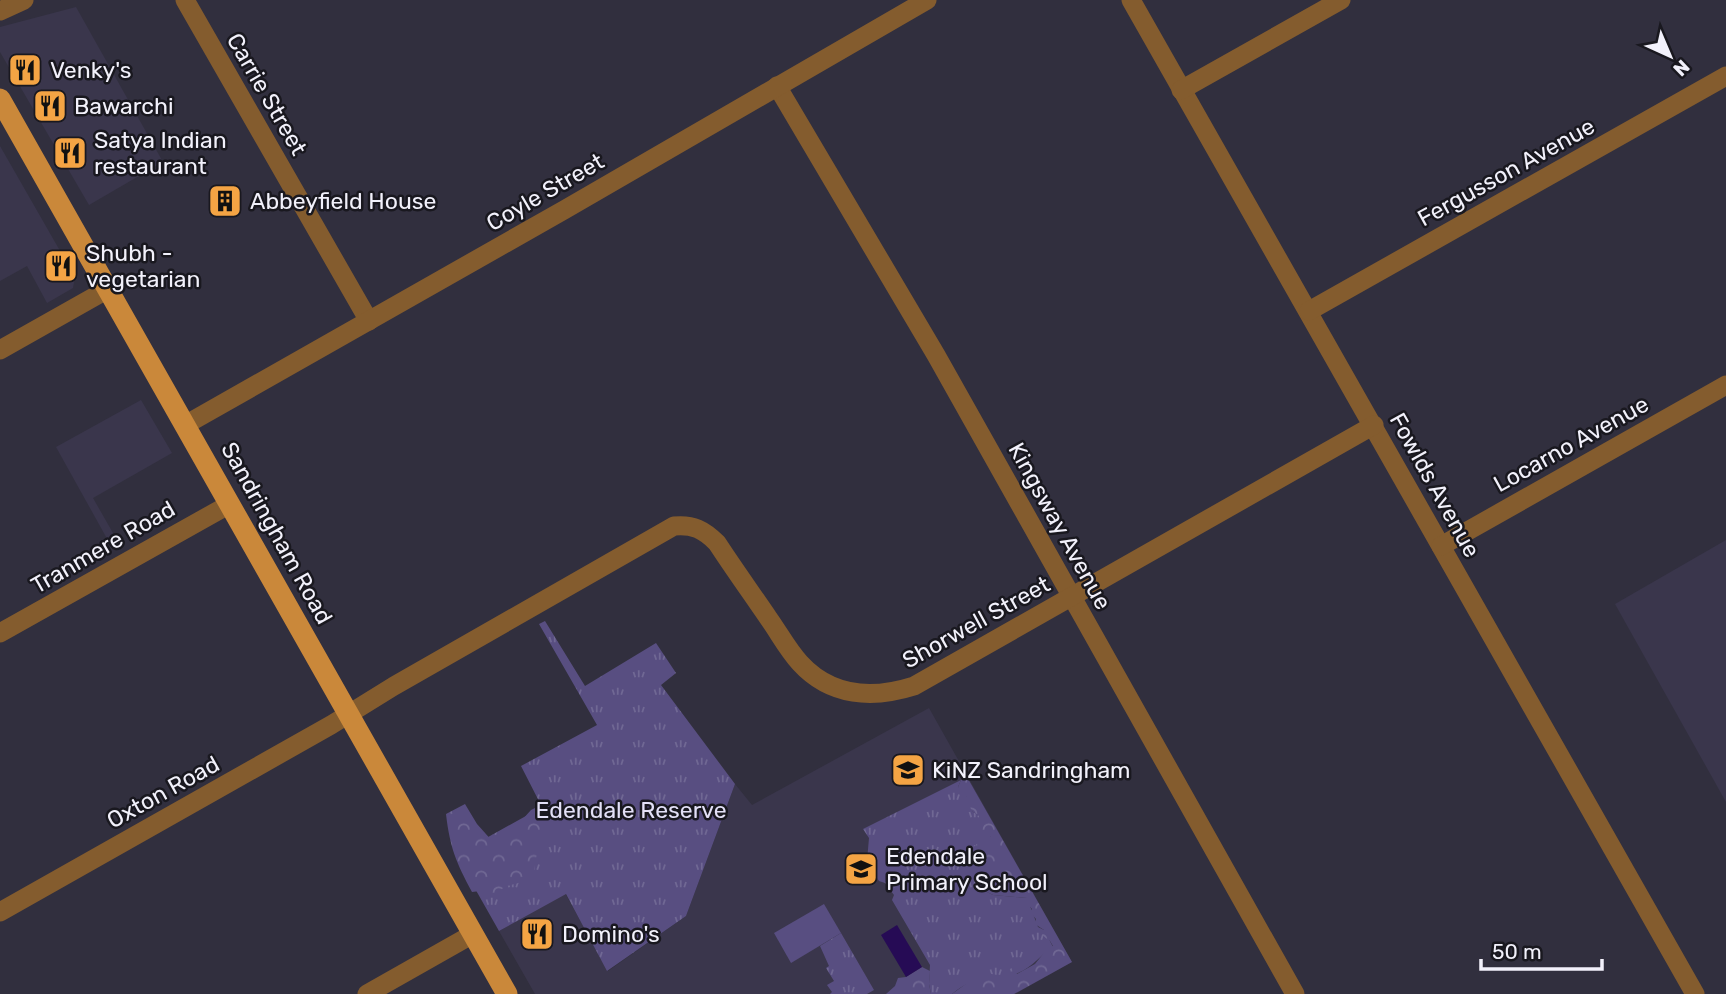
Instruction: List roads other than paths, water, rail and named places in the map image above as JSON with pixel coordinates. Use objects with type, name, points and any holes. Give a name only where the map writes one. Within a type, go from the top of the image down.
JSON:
[{"type":"main road","name":"Sandringham Road","points":[[0,99],[507,994]]},
{"type":"street","points":[[0,11],[24,0]]},
{"type":"street","name":"Carrie Street","points":[[185,0],[369,321]]},
{"type":"street","name":"Coyle Street","points":[[185,425],[927,0]]},
{"type":"street","name":"Fowlds Avenue","points":[[1131,0],[1695,994]]},
{"type":"street","points":[[1181,90],[1341,0]]},
{"type":"street","name":"Fergusson Avenue","points":[[1309,311],[1726,76]]},
{"type":"street","name":"Kingsway Avenue","points":[[777,86],[936,355],[1295,994]]},
{"type":"street","points":[[0,350],[108,289]]},
{"type":"street","name":"Locarno Avenue","points":[[1441,546],[1726,385]]},
{"type":"street","name":"Shorwell Street","points":[[348,714],[674,526],[696,527],[708,534],[800,663],[830,685],[858,694],[882,694],[914,686],[1374,425]]},
{"type":"street","name":"Tranmere Road","points":[[0,633],[230,504]]},
{"type":"street","name":"Oxton Road","points":[[0,912],[348,714]]},
{"type":"street","points":[[367,994],[472,934]]},
{"type":"place","name":"Venky's","points":[[25,70]]},
{"type":"place","name":"Bawarchi","points":[[50,106]]},
{"type":"place","name":"Satya Indian restaurant","points":[[70,153]]},
{"type":"place","name":"Abbeyfield House","points":[[225,201]]},
{"type":"place","name":"Shubh - vegetarian","points":[[61,266]]},
{"type":"place","name":"KiNZ Sandringham","points":[[908,770]]},
{"type":"place","name":"Edendale Primary School","points":[[861,869]]},
{"type":"place","name":"Domino's","points":[[537,934]]},
{"type":"park label","name":"Edendale Reserve","points":[[631,810]]}]
